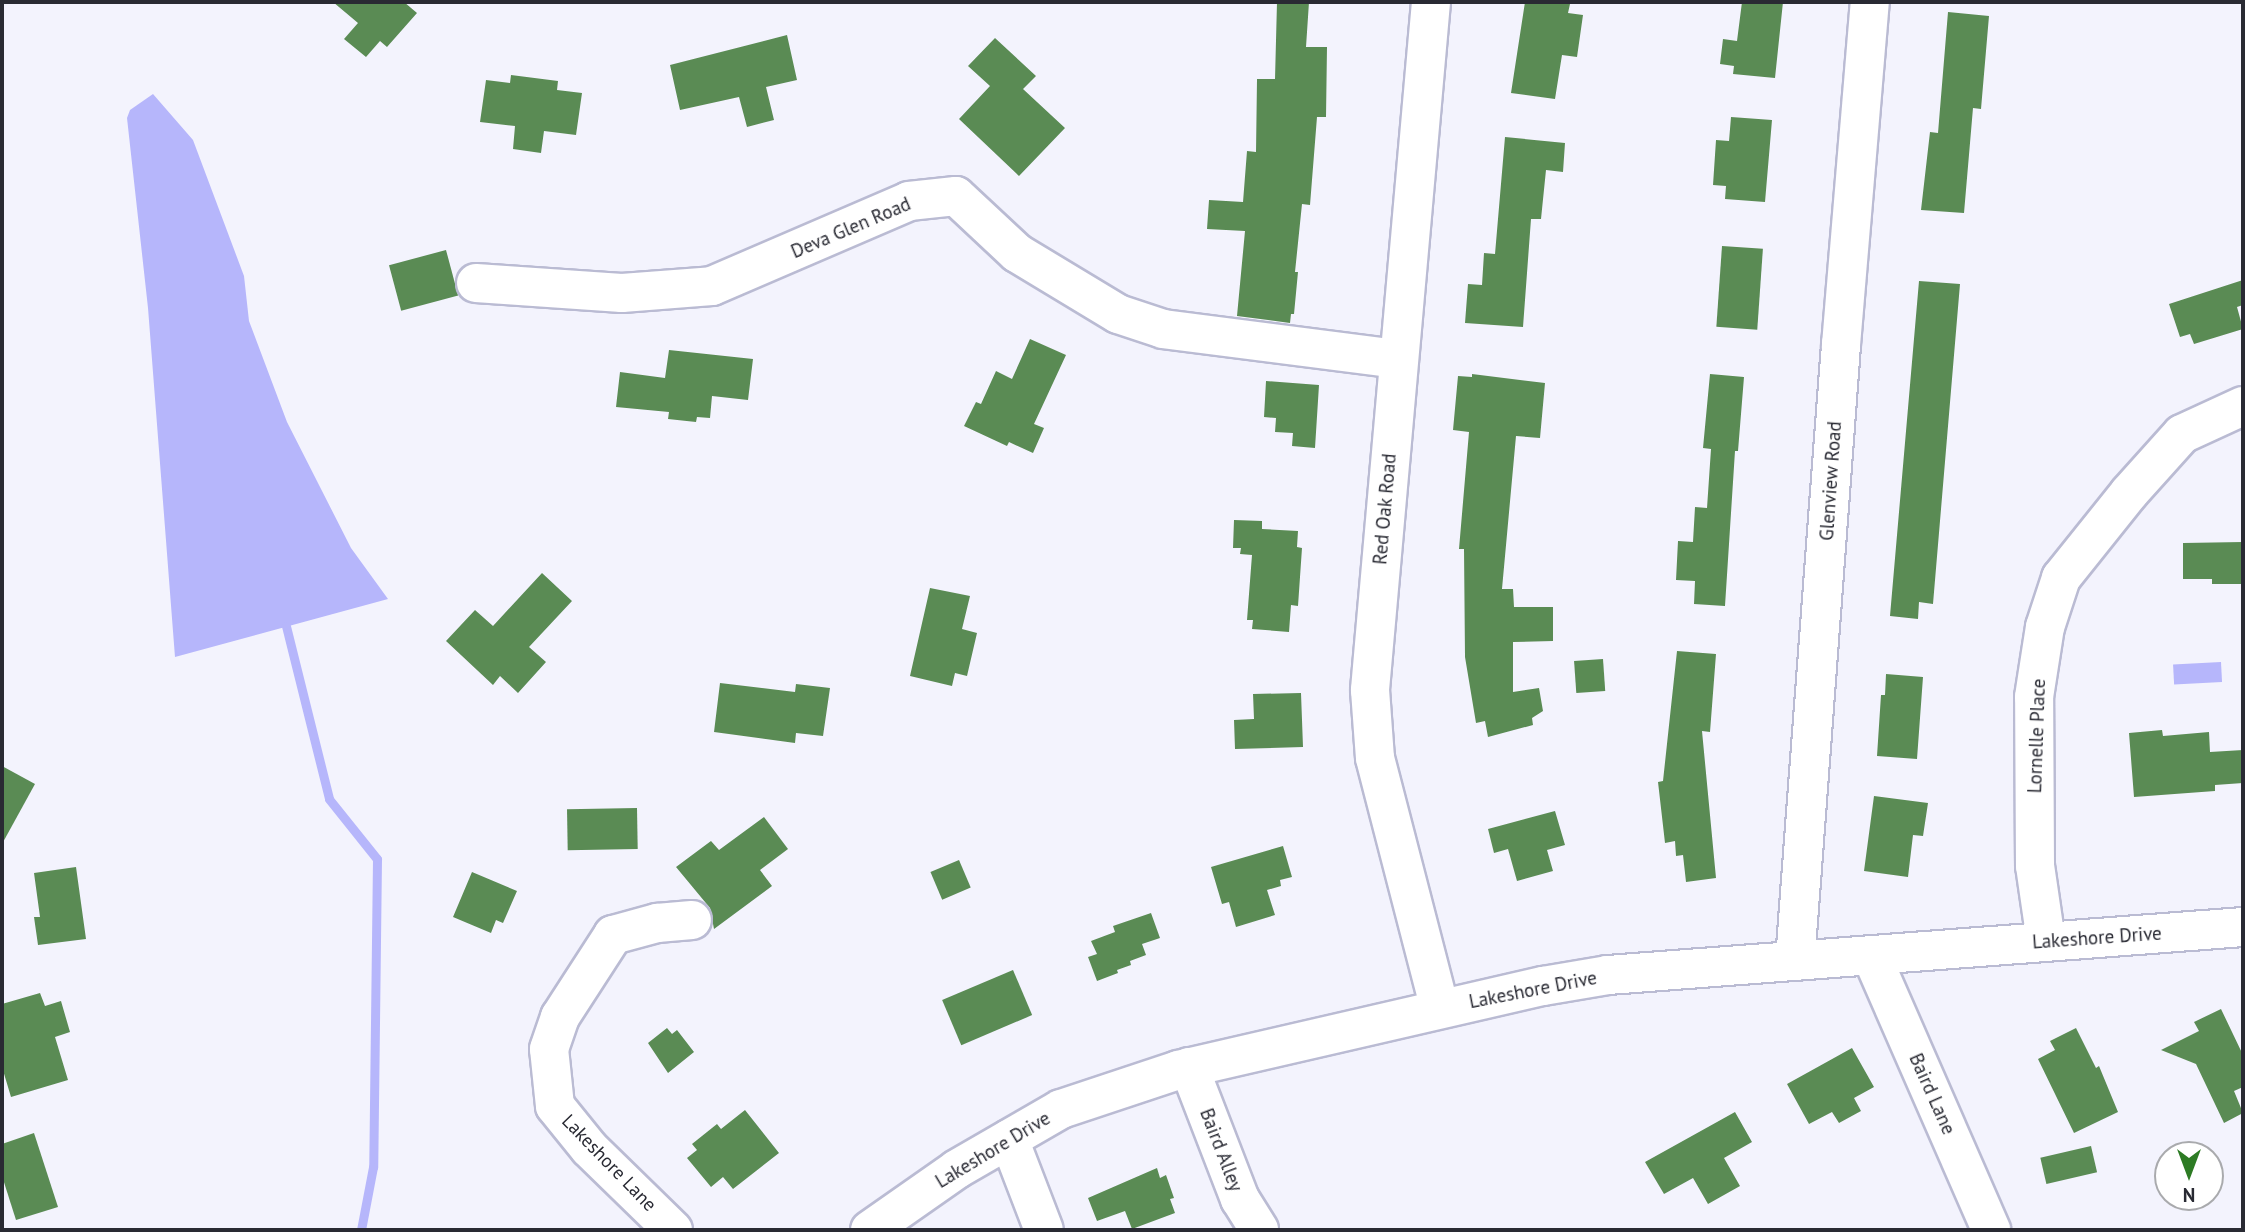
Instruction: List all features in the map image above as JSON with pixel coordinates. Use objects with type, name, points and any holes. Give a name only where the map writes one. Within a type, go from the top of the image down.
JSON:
[{"type":"street","name":"Red Oak Road","points":[[1431,2],[1370,690],[1375,758],[1440,1009]]},
{"type":"street","name":"Glenview Road","points":[[1795,961],[1841,345],[1870,2]]},
{"type":"street","name":"Deva Glen Road","points":[[476,282],[622,293],[712,286],[909,201],[956,196],[1017,253],[1118,314],[1163,329],[1398,359]]},
{"type":"street","name":"Lornelle Place","points":[[2046,941],[2035,866],[2034,697],[2045,627],[2061,578],[2129,493],[2182,434],[2243,406]]},
{"type":"street","name":"Lakeshore Lane","points":[[673,1230],[589,1147],[555,1106],[549,1049],[560,1017],[613,935],[657,923],[692,920]]},
{"type":"street","name":"Lakeshore Drive","points":[[870,1230],[957,1169],[1061,1109],[1189,1067],[1440,1009],[1608,975],[2243,927]]},
{"type":"street","name":"Baird Lane","points":[[1872,957],[1991,1230]]},
{"type":"street","name":"Baird Alley","points":[[1189,1067],[1240,1199],[1259,1230]]},
{"type":"street","points":[[1009,1139],[1044,1230]]},
{"type":"water","points":[[153,94],[193,140],[244,276],[249,321],[287,422],[351,548],[388,599],[175,657],[148,308],[127,118],[130,110]]},
{"type":"water","points":[[2221,662],[2222,682],[2174,684],[2173,665]]},
{"type":"building","points":[[333,2],[404,2],[417,13],[387,47],[380,41],[366,57],[344,39],[358,23]]},
{"type":"building","points":[[1277,2],[1309,2],[1306,47],[1327,47],[1326,117],[1317,117],[1310,205],[1302,204],[1294,314],[1291,314],[1290,323],[1237,316],[1245,231],[1207,229],[1209,200],[1243,202],[1247,151],[1256,152],[1257,79],[1275,79]]},
{"type":"building","points":[[1525,2],[1570,4],[1568,13],[1583,15],[1577,57],[1562,55],[1555,99],[1511,93]]},
{"type":"building","points":[[1742,2],[1783,2],[1775,78],[1733,74],[1734,66],[1720,64],[1723,39],[1737,41]]},
{"type":"building","points":[[1948,12],[1989,16],[1981,109],[1973,108],[1964,213],[1921,210],[1930,132],[1938,133]]},
{"type":"building","points":[[787,35],[797,80],[766,87],[774,120],[747,127],[739,97],[680,110],[670,65]]},
{"type":"building","points":[[995,38],[1036,76],[1023,89],[1065,128],[1019,176],[959,119],[990,86],[968,66]]},
{"type":"building","points":[[511,75],[558,81],[557,90],[582,93],[576,135],[544,131],[541,153],[513,149],[515,126],[480,122],[486,80],[510,83]]},
{"type":"building","points":[[1731,117],[1772,120],[1765,202],[1725,199],[1726,186],[1713,185],[1716,140],[1729,141]]},
{"type":"building","points":[[1505,137],[1565,143],[1563,172],[1546,170],[1541,219],[1531,219],[1523,327],[1465,323],[1468,284],[1482,285],[1484,253],[1495,254]]},
{"type":"building","points":[[1722,246],[1763,249],[1757,330],[1716,327]]},
{"type":"building","points":[[446,250],[458,295],[401,311],[389,265]]},
{"type":"building","points":[[2243,280],[2243,305],[2237,307],[2243,329],[2194,344],[2190,334],[2180,337],[2169,304]]},
{"type":"building","points":[[1919,281],[1960,284],[1933,604],[1919,602],[1918,619],[1890,616]]},
{"type":"building","points":[[1030,339],[1066,355],[1034,424],[1044,428],[1033,453],[1009,442],[1007,446],[964,426],[976,402],[981,404],[996,371],[1012,379]]},
{"type":"building","points":[[669,350],[753,359],[748,400],[712,396],[710,418],[697,417],[696,422],[668,419],[669,412],[616,407],[620,372],[665,378]]},
{"type":"building","points":[[1472,374],[1545,383],[1540,438],[1516,436],[1502,589],[1513,589],[1514,607],[1553,607],[1553,641],[1513,642],[1513,692],[1539,688],[1543,711],[1532,718],[1533,725],[1488,737],[1485,721],[1476,723],[1465,657],[1464,549],[1459,549],[1469,432],[1453,430],[1458,376],[1472,377]]},
{"type":"building","points":[[1710,374],[1744,377],[1738,451],[1735,451],[1725,606],[1694,604],[1695,581],[1676,580],[1678,541],[1693,542],[1695,507],[1707,508],[1711,449],[1703,448]]},
{"type":"building","points":[[1266,381],[1319,385],[1315,448],[1292,446],[1293,433],[1275,432],[1276,418],[1264,417]]},
{"type":"building","points":[[1234,520],[1262,521],[1262,529],[1298,531],[1297,547],[1302,548],[1298,606],[1291,605],[1289,632],[1252,629],[1253,620],[1247,620],[1252,555],[1240,554],[1241,548],[1233,548]]},
{"type":"building","points":[[2243,542],[2243,584],[2212,584],[2212,579],[2183,579],[2183,543]]},
{"type":"building","points":[[542,573],[572,601],[529,647],[546,662],[518,693],[500,676],[493,685],[446,641],[475,610],[493,626]]},
{"type":"building","points":[[930,588],[970,596],[962,629],[977,633],[967,676],[955,673],[952,686],[910,676]]},
{"type":"building","points":[[1677,651],[1716,654],[1710,732],[1702,731],[1716,878],[1686,882],[1683,855],[1676,856],[1675,841],[1665,843],[1658,782],[1663,781]]},
{"type":"building","points":[[1603,659],[1605,691],[1576,693],[1574,661]]},
{"type":"building","points":[[1886,674],[1923,677],[1917,759],[1877,756],[1881,695],[1885,695]]},
{"type":"building","points":[[720,683],[795,692],[796,684],[830,688],[823,736],[796,733],[795,743],[714,732]]},
{"type":"building","points":[[1301,693],[1303,747],[1235,749],[1234,720],[1254,719],[1253,694]]},
{"type":"building","points":[[2162,730],[2163,736],[2209,732],[2210,752],[2243,750],[2243,783],[2215,785],[2215,791],[2134,797],[2129,733]]},
{"type":"building","points":[[2,766],[35,784],[2,844]]},
{"type":"building","points":[[1874,796],[1928,803],[1923,836],[1913,835],[1908,877],[1864,871]]},
{"type":"building","points":[[637,808],[638,849],[568,850],[567,809]]},
{"type":"building","points":[[1555,811],[1565,845],[1547,850],[1553,871],[1517,881],[1508,849],[1494,853],[1488,829]]},
{"type":"building","points":[[764,817],[788,849],[760,870],[772,886],[714,929],[710,908],[676,867],[711,841],[719,850]]},
{"type":"building","points":[[1283,846],[1292,877],[1280,880],[1281,886],[1267,890],[1275,915],[1236,927],[1229,902],[1222,904],[1211,867]]},
{"type":"building","points":[[959,860],[971,888],[942,900],[930,872]]},
{"type":"building","points":[[76,867],[86,939],[38,945],[34,917],[40,917],[34,873]]},
{"type":"building","points":[[472,872],[517,891],[503,923],[496,920],[491,933],[453,917]]},
{"type":"building","points":[[1151,913],[1160,938],[1142,944],[1146,955],[1130,961],[1131,965],[1117,970],[1118,973],[1097,981],[1088,957],[1097,954],[1091,941],[1115,932],[1113,926]]},
{"type":"building","points":[[1013,970],[1032,1015],[961,1045],[942,1000]]},
{"type":"building","points":[[40,993],[45,1006],[61,1001],[70,1032],[55,1037],[68,1080],[11,1097],[2,1067],[2,1004]]},
{"type":"building","points":[[2221,1009],[2243,1055],[2243,1087],[2234,1091],[2243,1113],[2224,1123],[2196,1064],[2161,1050],[2199,1031],[2194,1022]]},
{"type":"building","points":[[667,1028],[672,1034],[677,1030],[694,1052],[668,1073],[648,1043]]},
{"type":"building","points":[[2076,1028],[2096,1068],[2099,1066],[2118,1112],[2074,1133],[2038,1059],[2055,1050],[2050,1041]]},
{"type":"building","points":[[1852,1048],[1874,1087],[1854,1098],[1861,1111],[1839,1123],[1832,1112],[1809,1124],[1787,1084]]},
{"type":"building","points":[[745,1110],[779,1153],[733,1189],[723,1177],[711,1187],[687,1158],[697,1150],[692,1144],[717,1124],[721,1129]]},
{"type":"building","points":[[1735,1112],[1752,1142],[1724,1158],[1740,1186],[1708,1204],[1693,1178],[1664,1194],[1645,1162]]},
{"type":"building","points":[[34,1133],[58,1207],[16,1220],[2,1176],[2,1144]]},
{"type":"building","points":[[2091,1146],[2097,1172],[2046,1184],[2040,1158]]},
{"type":"building","points":[[1157,1168],[1160,1178],[1166,1175],[1174,1198],[1170,1199],[1175,1213],[1132,1229],[1125,1211],[1097,1221],[1088,1198]]},
{"type":"waterway","points":[[286,626],[329,799],[377,859],[373,1167],[361,1230]]}]
